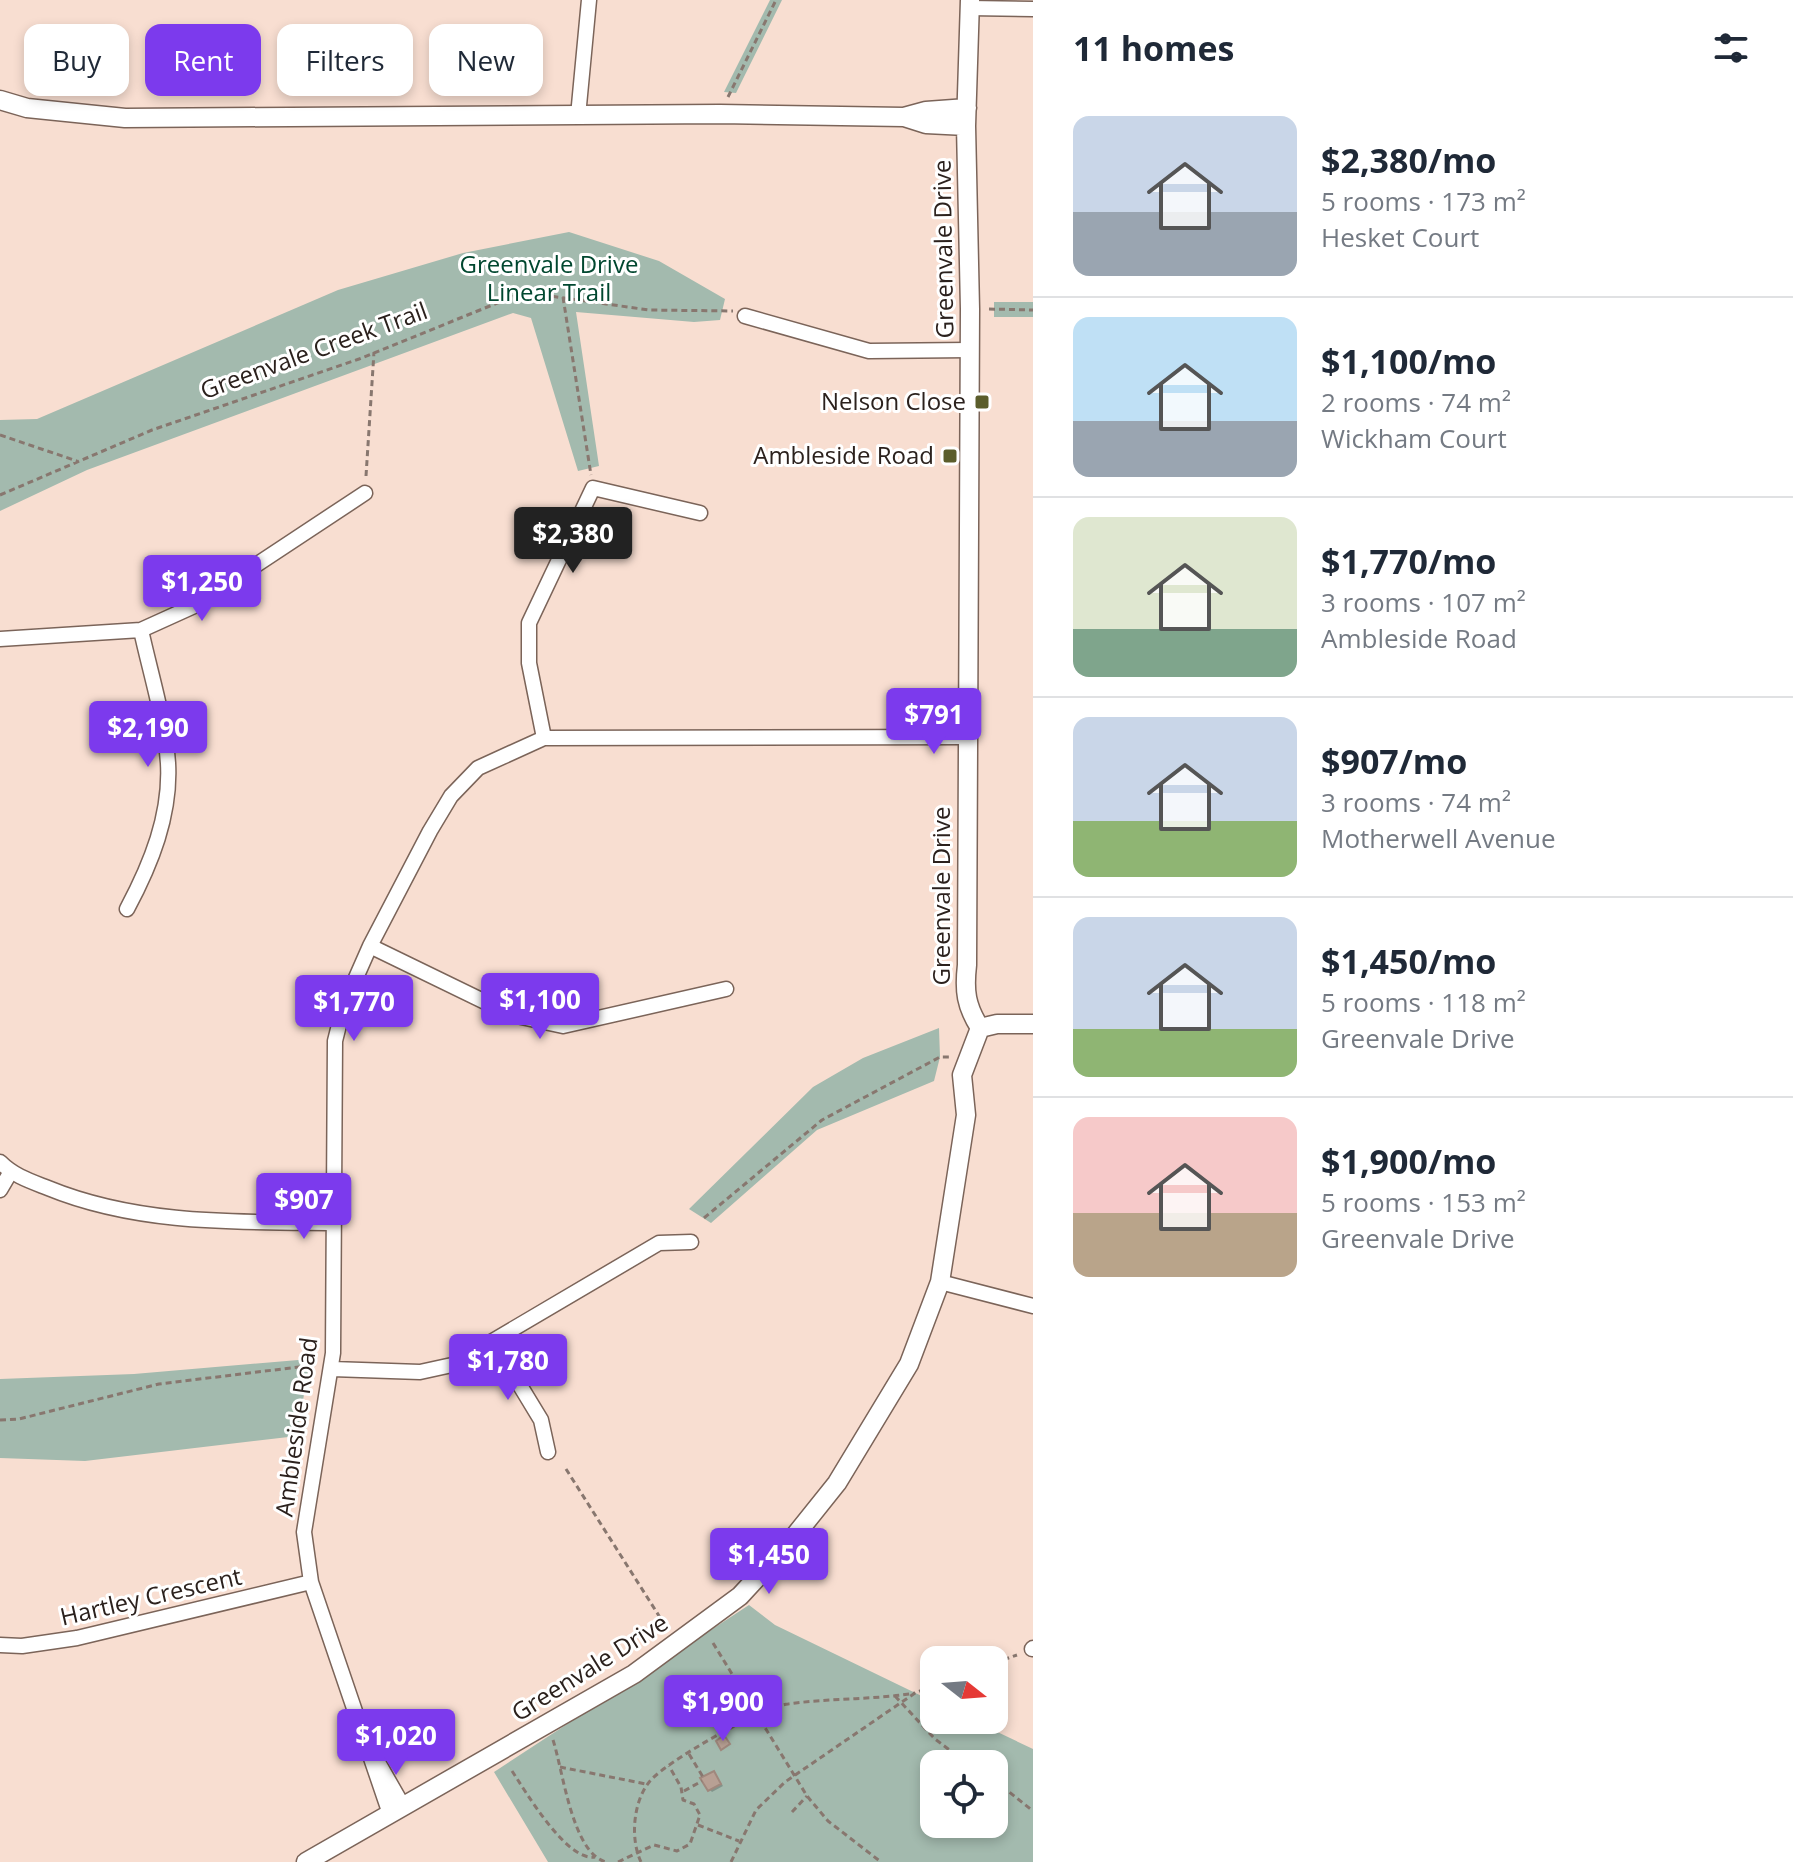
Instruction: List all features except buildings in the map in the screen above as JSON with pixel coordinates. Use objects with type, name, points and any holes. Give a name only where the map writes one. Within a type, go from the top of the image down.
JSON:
[{"type":"street","points":[[578,116],[589,0]]},
{"type":"street","points":[[969,4],[1033,9]]},
{"type":"street","name":"Greenvale Drive","points":[[306,1862],[634,1674],[740,1596],[789,1543],[837,1483],[877,1422],[909,1364],[940,1282],[966,1115],[962,1075],[980,1028],[969,1011],[964,991],[967,965],[970,309],[966,117],[969,4]]},
{"type":"street","points":[[0,100],[27,108],[125,118],[720,114],[904,117],[926,111],[966,117]]},
{"type":"street","points":[[0,112],[27,108]]},
{"type":"street","points":[[745,316],[869,351],[970,350]]},
{"type":"street","points":[[544,738],[529,663],[529,623],[593,488],[700,513]]},
{"type":"street","points":[[0,639],[141,630],[194,606],[365,493]]},
{"type":"street","points":[[127,909],[148,869],[164,817],[168,763],[141,630]]},
{"type":"street","name":"Ambleside Road","points":[[397,1810],[376,1780],[371,1750],[311,1582],[304,1532],[326,1367],[334,1223],[335,1041],[344,1005],[370,946],[451,796],[478,768],[544,738],[966,737]]},
{"type":"street","points":[[370,946],[512,1015],[563,1026],[726,989]]},
{"type":"street","points":[[980,1028],[997,1024],[1033,1024]]},
{"type":"street","points":[[0,1190],[5,1168],[79,1201],[130,1215],[334,1223]]},
{"type":"street","points":[[326,1367],[420,1372],[452,1365],[659,1243],[691,1242]]},
{"type":"street","points":[[940,1282],[1033,1306]]},
{"type":"street","points":[[493,1341],[541,1420],[548,1452]]},
{"type":"street","name":"Hartley Crescent","points":[[0,1645],[22,1646],[77,1638],[311,1582]]},
{"type":"path","points":[[720,114],[776,0]]},
{"type":"path","name":"Greenvale Creek Trail","points":[[0,495],[152,430],[374,352],[517,295],[563,297],[649,310],[723,309],[745,316]]},
{"type":"path","points":[[563,297],[593,488]]},
{"type":"path","points":[[970,309],[1033,310]]},
{"type":"path","points":[[365,493],[374,352]]},
{"type":"path","points":[[0,435],[77,461]]},
{"type":"path","points":[[704,1218],[822,1120],[940,1057],[953,1057]]},
{"type":"path","points":[[0,1420],[19,1419],[159,1384],[326,1367]]},
{"type":"path","points":[[566,1469],[661,1619]]},
{"type":"path","points":[[713,1643],[807,1796],[828,1821],[881,1862]]},
{"type":"path","points":[[1008,1657],[1032,1648]]},
{"type":"path","points":[[731,1862],[756,1810],[794,1775],[920,1691]]},
{"type":"path","points":[[641,1862],[635,1824],[647,1785],[669,1766],[758,1712],[786,1704],[915,1693]]},
{"type":"path","points":[[895,1696],[935,1739],[950,1750]]},
{"type":"path","points":[[547,1726],[576,1824],[595,1857]]},
{"type":"path","points":[[683,1792],[702,1779],[689,1754]]},
{"type":"path","points":[[618,1862],[654,1845],[684,1850],[698,1825],[698,1811],[694,1804],[683,1800],[683,1792],[669,1766]]},
{"type":"path","points":[[560,1767],[647,1785]]},
{"type":"path","points":[[512,1771],[562,1840],[582,1855],[606,1862]]},
{"type":"path","points":[[1008,1791],[1033,1811]]},
{"type":"path","points":[[792,1812],[807,1796]]},
{"type":"path","points":[[698,1825],[739,1841]]},
{"type":"path","points":[[863,1862],[869,1855]]},
{"type":"green space","points":[[770,0],[782,0],[736,93],[724,92]]},
{"type":"green space","name":"Greenvale Drive Linear Trail","points":[[569,232],[659,261],[725,299],[720,320],[694,322],[576,312],[599,466],[578,471],[531,318],[513,313],[87,470],[0,511],[0,420],[37,419],[338,290],[463,253]]},
{"type":"green space","points":[[994,302],[1033,302],[1033,317],[994,317]]},
{"type":"green space","points":[[939,1028],[940,1057],[934,1081],[817,1130],[711,1223],[689,1209],[813,1087],[863,1058]]},
{"type":"green space","points":[[310,1359],[297,1436],[85,1461],[0,1458],[0,1379],[134,1374]]},
{"type":"green space","points":[[749,1605],[775,1625],[920,1695],[920,1734],[1001,1734],[1033,1749],[1033,1862],[548,1862],[494,1772]]},
{"type":"place","name":"Nelson Close","points":[[982,402]]},
{"type":"place","name":"Ambleside Road","points":[[950,456]]}]
